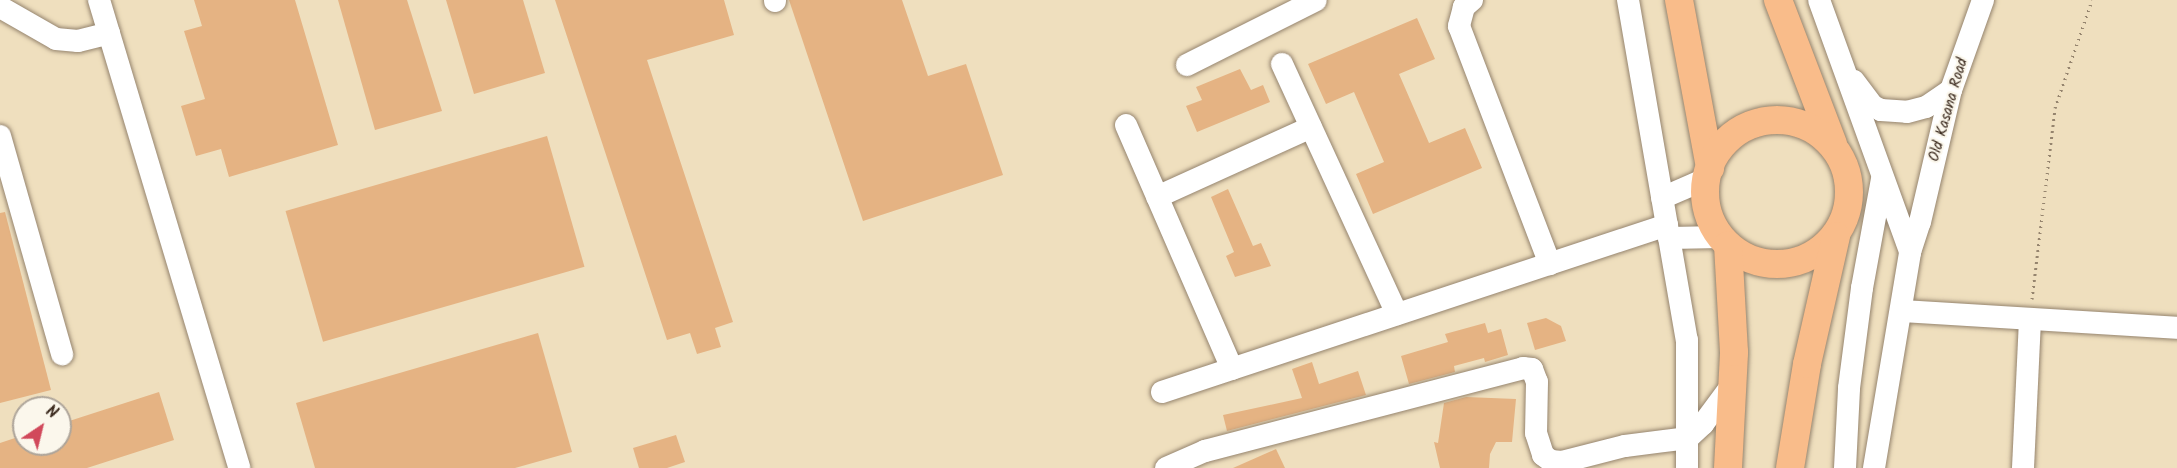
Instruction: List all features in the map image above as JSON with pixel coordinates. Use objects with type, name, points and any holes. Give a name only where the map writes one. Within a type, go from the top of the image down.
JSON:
[{"type":"main road","points":[[1679,0],[1708,174],[1708,212],[1725,241],[1734,352],[1728,468]]},
{"type":"main road","points":[[1778,0],[1833,144],[1849,177],[1845,220],[1836,236],[1807,364],[1790,468]]},
{"type":"main road","points":[[1708,174],[1714,155],[1730,136],[1761,120],[1796,121],[1833,144]]},
{"type":"main road","points":[[1725,241],[1754,260],[1785,264],[1821,250],[1836,236]]},
{"type":"street","points":[[99,0],[239,468]]},
{"type":"street","points":[[1187,65],[1316,0]]},
{"type":"street","points":[[1472,0],[1464,7],[1459,26],[1550,264]]},
{"type":"street","points":[[1628,0],[1687,340],[1688,438],[1682,467]]},
{"type":"street","points":[[1819,0],[1910,252]]},
{"type":"street","name":"Old Kasana Road","points":[[1874,468],[1910,252],[1920,222],[1951,90],[1983,0]]},
{"type":"street","points":[[0,7],[56,39],[78,41],[109,33]]},
{"type":"street","points":[[1842,62],[1864,96],[1881,110],[1907,112],[1926,107],[1951,90]]},
{"type":"street","points":[[1282,64],[1396,315]]},
{"type":"street","points":[[1126,125],[1232,369]]},
{"type":"street","points":[[1157,197],[1311,127]]},
{"type":"street","points":[[0,136],[62,354]]},
{"type":"street","points":[[1662,198],[1708,174]]},
{"type":"street","points":[[1845,468],[1849,388],[1862,288],[1882,179]]},
{"type":"street","points":[[1162,392],[1550,264],[1668,231],[1725,241]]},
{"type":"street","points":[[1901,311],[2177,328]]},
{"type":"street","points":[[2023,468],[2030,319]]},
{"type":"street","points":[[1166,468],[1205,451],[1523,368],[1532,369],[1537,382],[1536,433],[1543,455],[1551,461],[1562,462],[1625,446],[1688,438],[1703,424],[1732,385]]},
{"type":"path","points":[[2030,319],[2055,108],[2092,0]]},
{"type":"building","points":[[194,0],[295,0],[338,145],[229,177],[221,149],[196,156],[181,106],[205,99],[184,31],[202,26]]},
{"type":"building","points":[[338,0],[407,0],[442,111],[375,130]]},
{"type":"building","points":[[446,0],[523,0],[545,73],[474,94]]},
{"type":"building","points":[[555,0],[724,0],[734,35],[647,60],[733,322],[715,328],[721,347],[697,354],[690,333],[667,340]]},
{"type":"building","points":[[789,0],[902,0],[928,76],[966,64],[1003,175],[863,221]]},
{"type":"building","points":[[1417,18],[1435,59],[1399,74],[1429,143],[1465,128],[1482,168],[1373,214],[1356,174],[1384,162],[1354,92],[1326,104],[1308,64]]},
{"type":"building","points":[[1240,69],[1251,90],[1263,85],[1270,102],[1197,132],[1186,106],[1202,100],[1196,87]]},
{"type":"building","points":[[547,136],[584,267],[323,342],[286,211]]},
{"type":"building","points":[[1228,189],[1253,246],[1261,243],[1271,266],[1235,277],[1226,256],[1234,252],[1211,197]]},
{"type":"building","points":[[5,212],[51,390],[27,396],[12,396],[12,400],[0,403],[0,213]]},
{"type":"building","points":[[1546,318],[1561,326],[1566,341],[1535,350],[1527,323]]},
{"type":"building","points":[[1485,323],[1488,333],[1501,329],[1508,355],[1485,362],[1484,358],[1454,366],[1455,372],[1409,384],[1401,356],[1448,342],[1445,334]]},
{"type":"building","points":[[538,333],[572,452],[515,468],[315,468],[296,403]]},
{"type":"building","points":[[1312,362],[1319,384],[1358,371],[1366,395],[1227,431],[1223,415],[1302,398],[1292,369]]},
{"type":"building","points":[[159,392],[174,440],[87,468],[0,468],[0,443],[12,439],[12,456],[72,456],[72,420]]},
{"type":"building","points":[[1466,397],[1516,399],[1512,442],[1496,442],[1490,454],[1489,468],[1440,468],[1434,442],[1438,443],[1444,403]]},
{"type":"building","points":[[676,435],[685,462],[667,468],[639,468],[633,448]]},
{"type":"building","points":[[1276,449],[1285,468],[1233,468]]}]
